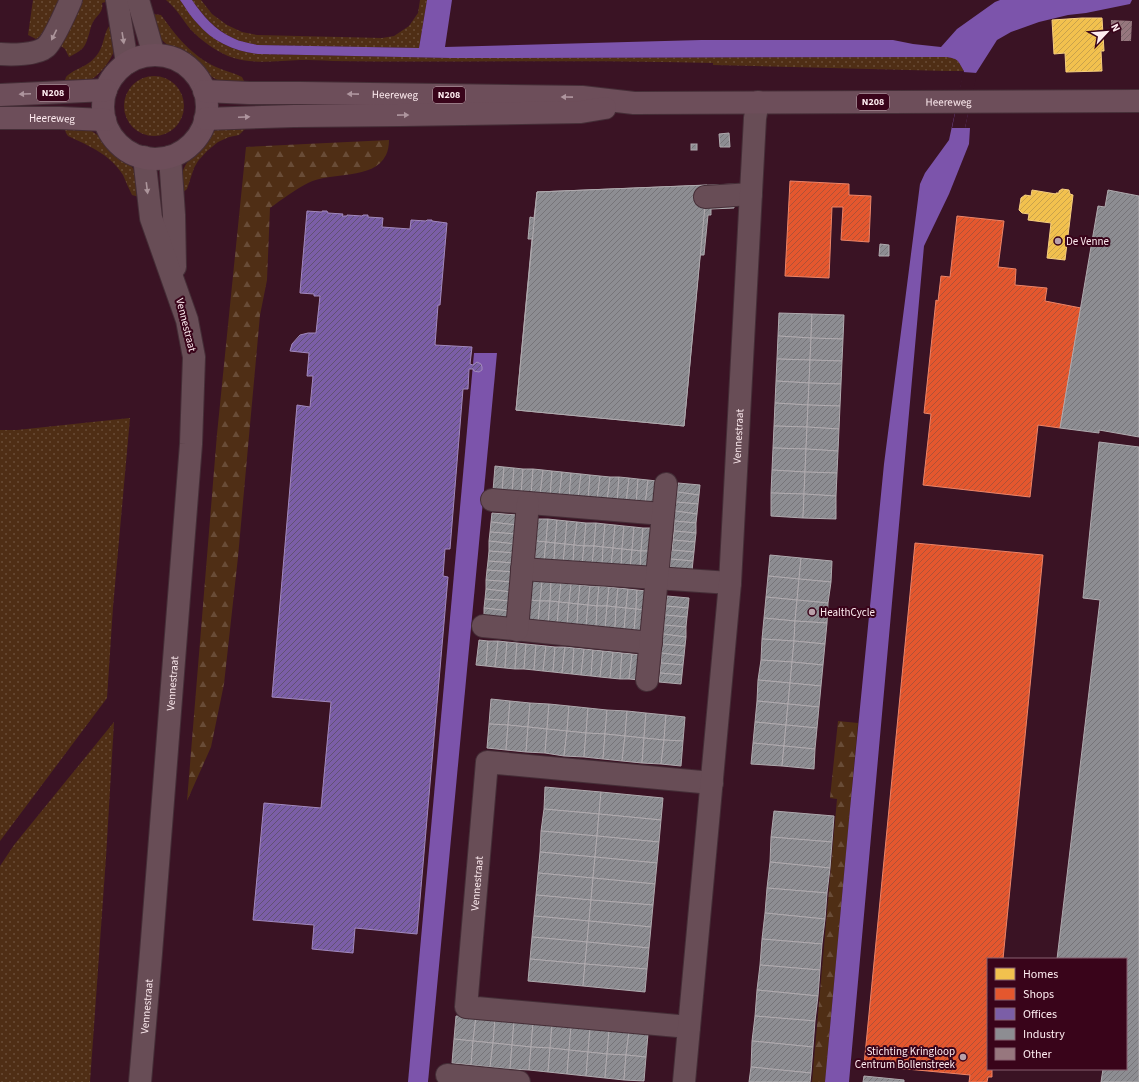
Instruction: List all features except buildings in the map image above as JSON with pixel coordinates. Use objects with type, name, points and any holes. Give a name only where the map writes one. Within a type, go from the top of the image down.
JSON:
[{"type":"main road","points":[[154,55],[176,59],[185,65],[200,81],[206,100],[205,120],[202,128],[192,143],[170,157],[144,157],[133,154],[123,148],[115,140],[109,130],[103,110],[106,90],[118,70],[135,59],[154,55]]},
{"type":"main road","name":"N208","points":[[0,95],[106,90]]},
{"type":"main road","name":"Heereweg","points":[[204,91],[249,94],[301,93],[582,97],[634,103],[1139,101]]},
{"type":"main road","name":"Heereweg","points":[[205,120],[294,116],[581,112],[634,103]]},
{"type":"main road","name":"Heereweg","points":[[0,118],[105,120]]},
{"type":"street","points":[[0,54],[16,55],[45,49],[51,42],[71,0]]},
{"type":"street","points":[[117,0],[127,63]]},
{"type":"street","points":[[138,0],[154,55]]},
{"type":"street","points":[[705,197],[751,194],[755,118],[758,102]]},
{"type":"street","name":"Vennestraat","points":[[140,1082],[191,436],[194,357],[187,320],[151,218],[144,157]]},
{"type":"street","name":"Vennestraat","points":[[170,157],[174,215],[176,287]]},
{"type":"street","name":"Vennestraat","points":[[684,1082],[730,583],[751,194]]},
{"type":"street","points":[[647,680],[666,484]]},
{"type":"street","points":[[492,500],[663,514]]},
{"type":"street","points":[[517,630],[528,503]]},
{"type":"street","points":[[522,569],[730,583]]},
{"type":"street","points":[[482,626],[651,643]]},
{"type":"street","name":"Vennestraat","points":[[689,1027],[466,1007],[487,762],[712,783]]},
{"type":"street","points":[[448,1075],[519,1082]]},
{"type":"green space","points":[[33,0],[62,0],[48,31],[36,39],[28,35]]},
{"type":"green space","points":[[79,0],[109,1],[102,3],[102,9],[93,22],[87,42],[83,48],[69,57],[65,49],[58,44]]},
{"type":"green space","points":[[166,0],[180,0],[203,30],[217,40],[240,51],[257,54],[451,58],[947,57],[958,61],[964,71],[713,65],[713,63],[665,62],[245,61],[228,56],[208,44],[191,30]]},
{"type":"green space","points":[[192,0],[201,0],[212,14],[227,25],[242,32],[257,35],[382,38],[394,36],[409,26],[418,13],[420,0],[427,0],[419,48],[257,45],[236,39],[215,27]]},
{"type":"green space","points":[[153,14],[161,15],[185,45],[199,57],[216,67],[242,77],[245,83],[221,82],[211,76],[189,57],[168,45],[160,37]]},
{"type":"green space","points":[[110,25],[116,40],[113,53],[106,66],[89,81],[83,83],[64,83],[68,75],[92,61],[101,49],[106,31]]},
{"type":"green space","points":[[154,76],[171,81],[179,89],[184,106],[179,123],[171,131],[154,136],[137,131],[129,123],[124,106],[129,89],[137,81]]},
{"type":"green space","points":[[64,126],[86,128],[116,150],[135,170],[138,178],[139,197],[132,195],[123,175],[112,161],[84,143],[68,136]]},
{"type":"green space","points":[[219,127],[246,128],[239,135],[229,137],[218,142],[207,151],[194,168],[187,189],[181,194],[181,177],[185,166],[198,148]]},
{"type":"green space","points":[[389,140],[386,155],[380,163],[372,169],[317,179],[294,191],[270,208],[267,280],[260,315],[238,557],[224,684],[211,747],[187,801],[217,434],[246,147]]},
{"type":"green space","points":[[130,418],[113,607],[107,698],[0,841],[0,430],[17,430]]},
{"type":"green space","points":[[838,721],[858,723],[825,1082],[812,1082],[837,799],[830,798]]},
{"type":"green space","points":[[114,722],[90,1082],[0,1082],[0,866],[14,845]]},
{"type":"shaded area","points":[[180,0],[192,0],[210,22],[227,35],[257,45],[419,48],[427,0],[452,0],[445,47],[701,40],[893,40],[941,47],[957,29],[1000,0],[1132,0],[1130,4],[1068,15],[1039,22],[1011,32],[997,40],[976,73],[965,128],[970,128],[969,144],[949,194],[924,246],[849,1082],[825,1082],[884,464],[920,184],[925,173],[949,140],[964,71],[958,61],[947,57],[451,58],[258,54],[232,48],[217,40],[203,30]]},
{"type":"shaded area","points":[[474,353],[497,353],[428,1082],[408,1082]]},
{"type":"pier","points":[[963,72],[977,73],[965,128],[952,128]]},
{"type":"place","name":"De Venne","points":[[1058,241]]},
{"type":"place","name":"HealthCycle","points":[[812,612]]},
{"type":"place","name":"Stichting Kringloop Centrum Bollenstreek","points":[[963,1057]]}]
